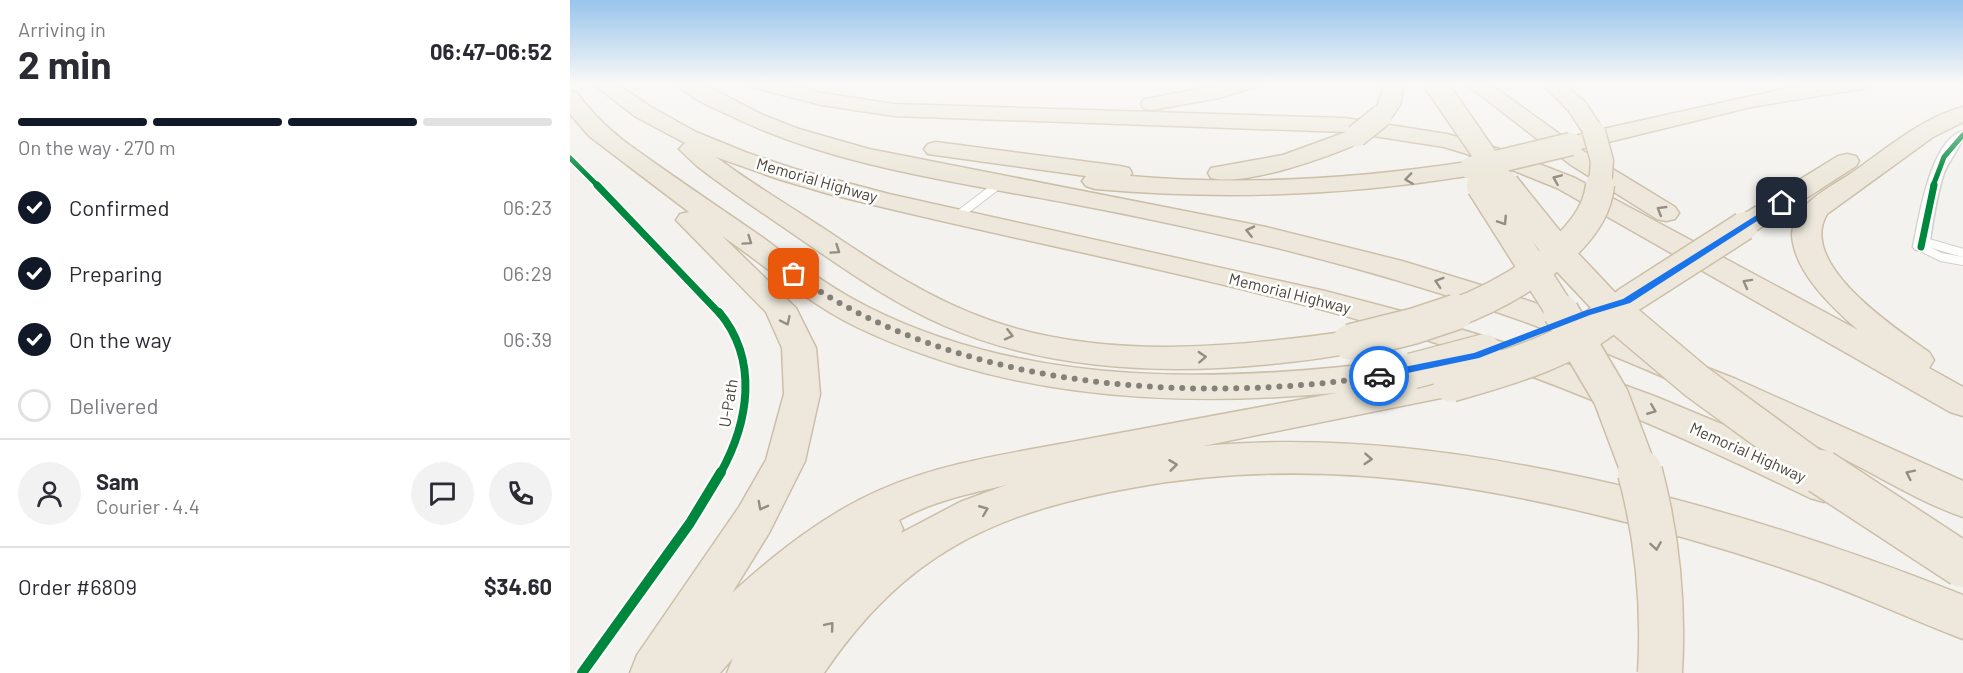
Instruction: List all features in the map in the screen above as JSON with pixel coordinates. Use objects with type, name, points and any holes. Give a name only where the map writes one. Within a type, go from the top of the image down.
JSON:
[{"type":"highway","points":[[582,114],[597,131],[649,171],[813,287],[872,321],[931,346],[993,364],[1086,381],[1174,387],[1260,387],[1342,381],[1412,370],[1476,356],[1587,313],[1627,301]]},
{"type":"highway","name":"Memorial Highway","points":[[645,114],[703,143],[786,173],[870,196],[1329,302],[1450,336],[1534,364],[1665,416],[1786,468],[1963,554]]},
{"type":"highway","points":[[745,114],[824,143],[891,161],[1256,232],[1369,261],[1526,311],[1672,366],[1766,407],[1963,500]]},
{"type":"highway","points":[[796,114],[898,143],[995,165],[1063,177],[1132,185],[1222,190],[1346,186],[1413,178],[1467,169],[1695,114]]},
{"type":"highway","points":[[989,114],[1345,125],[1408,133],[1495,155],[1585,193],[1957,392]]},
{"type":"highway","points":[[898,143],[1058,166],[1126,174],[1177,176],[1234,172],[1288,162],[1322,151],[1356,136],[1371,126],[1382,114]]},
{"type":"highway","points":[[1435,114],[1546,286],[1616,406],[1640,474],[1653,529],[1660,602],[1660,673]]},
{"type":"highway","points":[[1457,114],[1541,232],[1589,287],[1621,319],[1750,424],[1887,517],[1963,565]]},
{"type":"highway","points":[[1518,114],[1580,160],[1957,392]]},
{"type":"highway","points":[[651,119],[714,168],[875,276],[922,304],[981,328],[1070,348],[1182,358],[1256,355],[1350,342],[1397,332],[1477,304],[1509,288],[1546,263],[1572,240],[1596,206],[1603,166],[1599,142],[1582,114]]},
{"type":"highway","points":[[688,673],[743,613],[780,578],[848,528],[890,505],[932,487],[1005,470],[1451,384],[1503,369],[1564,344],[1600,324],[1627,301],[1819,180],[1890,132],[1923,114]]},
{"type":"highway","points":[[1957,392],[1876,327],[1836,289],[1812,255],[1808,246],[1807,227],[1817,209],[1925,132],[1962,114]]},
{"type":"highway","points":[[649,171],[656,185],[780,308],[798,348],[802,394],[786,461],[754,520],[655,673]]},
{"type":"highway","points":[[795,673],[810,650],[841,613],[874,580],[924,541],[983,510],[1059,486],[1106,476],[1153,468],[1253,458],[1335,457],[1439,466],[1608,499],[1712,527],[1812,559],[1917,597],[1963,617]]},
{"type":"highway","points":[[752,673],[777,633],[831,569],[915,508],[959,486],[1005,470]]},
{"type":"street","points":[[1921,244],[1935,180],[1950,145],[1963,135]]},
{"type":"lane","points":[[956,216],[1000,183]]},
{"type":"lane","points":[[1921,244],[1963,253]]},
{"type":"lane","points":[[1921,244],[1932,254],[1963,261]]},
{"type":"cycle path","points":[[1921,247],[1938,171],[1944,157],[1963,135]]},
{"type":"cycle path","name":"U-Path","points":[[570,158],[720,313],[738,341],[746,371],[745,403],[738,434],[709,495],[582,673]]},
{"type":"way so far","points":[[794,274],[872,321],[931,346],[993,364],[1086,381],[1174,387],[1260,387],[1379,376]]},
{"type":"route","points":[[1379,376],[1476,356],[1587,313],[1627,301],[1782,203]]}]
